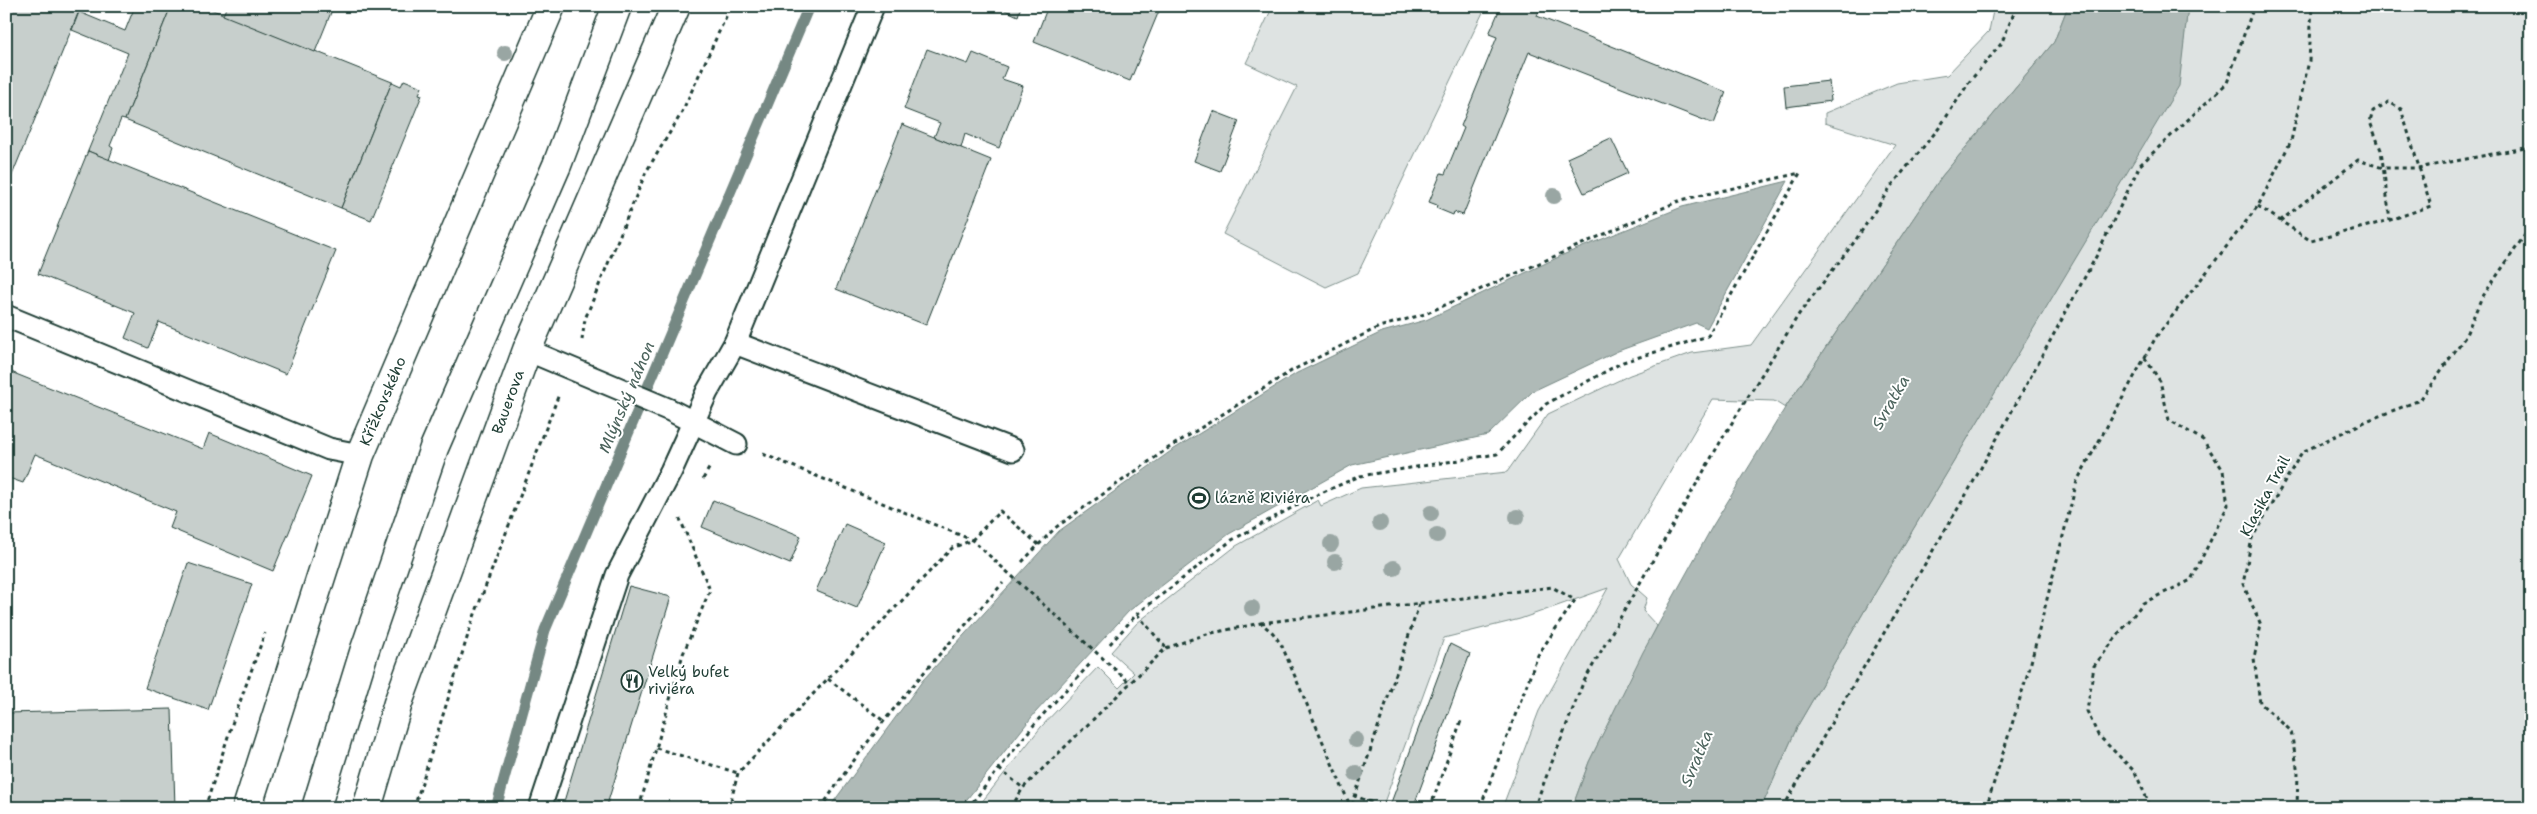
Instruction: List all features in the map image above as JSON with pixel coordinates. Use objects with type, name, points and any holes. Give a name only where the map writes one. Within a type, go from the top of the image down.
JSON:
[{"type":"main road","name":"Křížkovského","points":[[247,808],[360,455],[551,6]]},
{"type":"main road","points":[[316,808],[364,652],[434,448],[557,165],[617,6]]},
{"type":"main road","name":"Bauerova","points":[[367,808],[398,703],[527,350],[676,6]]},
{"type":"lane","points":[[540,808],[617,575],[694,423],[707,392],[735,343],[873,6]]},
{"type":"lane","points":[[6,316],[329,449],[360,455]]},
{"type":"lane","points":[[735,343],[1013,450]]},
{"type":"lane","points":[[527,350],[611,387],[670,410],[732,442]]},
{"type":"path","points":[[414,808],[472,622],[545,426],[556,398],[578,371],[585,318],[646,172],[681,114],[731,6]]},
{"type":"path","points":[[1534,808],[1583,683],[1722,439],[1789,330],[1856,241],[1892,185],[1939,128],[1970,81],[2001,44],[2017,6]]},
{"type":"path","points":[[1783,808],[1849,692],[1936,550],[2098,253],[2140,165],[2227,82],[2254,6]]},
{"type":"path","points":[[1986,808],[2030,666],[2077,481],[2156,337],[2258,206],[2291,141],[2309,61],[2312,6]]},
{"type":"path","points":[[2258,206],[2311,241],[2390,220],[2431,206],[2401,109],[2390,102],[2373,111],[2370,122],[2381,150],[2390,220]]},
{"type":"path","points":[[2280,221],[2358,160],[2383,168],[2418,168],[2525,148],[2531,142]]},
{"type":"path","points":[[2525,148],[2531,159]]},
{"type":"path","points":[[1022,562],[1055,528],[1168,449],[1293,370],[1379,327],[1425,314],[1681,200],[1800,173],[1708,336],[1682,342],[1623,362],[1546,404],[1497,454],[1360,476],[1312,497],[1232,540],[1137,614],[1109,645]]},
{"type":"path","name":"Klasika Trail","points":[[2297,808],[2298,773],[2291,731],[2260,704],[2254,658],[2261,625],[2243,584],[2252,538],[2302,452],[2420,400],[2465,337],[2481,299],[2531,226]]},
{"type":"path","points":[[2145,358],[2160,381],[2169,420],[2203,440],[2223,470],[2228,505],[2191,580],[2143,603],[2094,666],[2087,711],[2098,735],[2135,772],[2151,808]]},
{"type":"path","points":[[698,486],[732,442],[972,540],[1129,682]]},
{"type":"path","points":[[729,808],[738,773],[952,548],[972,540],[1000,511],[1039,545]]},
{"type":"path","points":[[639,808],[683,654],[710,590],[680,518]]},
{"type":"path","points":[[821,808],[842,775],[885,722],[914,682],[1003,583]]},
{"type":"path","points":[[1011,808],[1023,788],[1129,682],[1166,648],[1207,634],[1261,623],[1552,587],[1574,600],[1538,656],[1480,808]]},
{"type":"path","points":[[1351,807],[1353,796],[1420,602]]},
{"type":"path","points":[[1137,614],[1166,648]]},
{"type":"path","points":[[1261,623],[1273,633],[1282,646],[1351,807]]},
{"type":"path","points":[[968,808],[1037,721],[1090,664]]},
{"type":"path","points":[[828,679],[885,722]]},
{"type":"path","points":[[1430,808],[1462,718]]},
{"type":"path","points":[[656,748],[738,773]]},
{"type":"path","points":[[999,769],[1023,788]]},
{"type":"path","points":[[1353,796],[1384,808]]},
{"type":"shaded area","points":[[1273,6],[1486,6],[1358,273],[1326,287],[1223,234],[1297,87],[1246,63]]},
{"type":"shaded area","points":[[1994,6],[2068,6],[2054,42],[1942,176],[1785,408],[1774,401],[1713,399],[1619,559],[1631,584],[1647,598],[1643,611],[1657,626],[1589,762],[1572,808],[1502,808],[1539,711],[1608,588],[1520,619],[1444,638],[1382,808],[977,808],[1041,727],[1098,667],[1119,688],[1134,673],[1111,652],[1137,623],[1236,546],[1318,500],[1321,506],[1361,488],[1507,472],[1548,414],[1630,375],[1692,353],[1751,345],[1895,145],[1825,123],[1825,113],[1897,83],[1947,75],[1989,31]]},
{"type":"shaded area","points":[[2188,6],[2531,6],[2531,808],[1761,808],[1798,725],[2178,86]]},
{"type":"water","name":"Svratka","points":[[2068,6],[2188,6],[2179,86],[1798,725],[1761,808],[1572,808],[1589,762],[1643,652],[1712,527],[1785,408],[1942,176],[2054,42]]},
{"type":"water","name":"lázně Riviéra","points":[[1788,181],[1707,328],[1696,323],[1618,351],[1533,391],[1488,435],[1352,465],[1229,534],[1129,611],[1035,713],[960,808],[829,808],[923,680],[1059,531],[1171,451],[1297,373],[1382,332],[1426,320],[1565,254],[1682,207]]},
{"type":"building","points":[[6,6],[81,6],[6,190]]},
{"type":"building","points":[[135,6],[171,6],[125,120],[121,119],[110,146],[113,148],[109,160],[88,151],[128,53],[72,30],[79,12],[125,31]]},
{"type":"building","points":[[171,6],[203,6],[392,82],[341,208],[125,120]]},
{"type":"building","points":[[220,6],[322,6],[332,10],[315,52],[223,15],[226,8]]},
{"type":"building","points":[[996,6],[1021,6],[1018,16]]},
{"type":"building","points":[[1048,6],[1161,6],[1130,81],[1034,42]]},
{"type":"building","points":[[1501,6],[1541,6],[1537,16],[1726,92],[1714,124],[1529,52],[1463,215],[1454,212],[1453,215],[1436,208],[1437,205],[1429,202],[1441,173],[1445,174],[1464,128],[1461,126],[1497,37],[1489,34]]},
{"type":"building","points":[[927,49],[968,64],[973,53],[1007,67],[1002,79],[1023,86],[999,148],[965,134],[961,148],[934,137],[940,123],[904,109]]},
{"type":"building","points":[[404,80],[422,87],[419,94],[422,95],[371,220],[341,208],[392,82],[401,86]]},
{"type":"building","points":[[1829,81],[1831,101],[1786,107],[1784,86]]},
{"type":"building","points":[[1213,111],[1239,121],[1220,171],[1194,161]]},
{"type":"building","points":[[902,124],[991,160],[926,325],[836,289]]},
{"type":"building","points":[[1611,138],[1628,173],[1584,193],[1567,158]]},
{"type":"building","points":[[88,151],[336,251],[286,374],[159,322],[148,348],[125,338],[135,313],[38,274]]},
{"type":"building","points":[[6,370],[203,449],[209,433],[312,476],[273,571],[170,528],[176,512],[35,454],[23,483],[6,477]]},
{"type":"building","points":[[713,500],[801,536],[790,564],[702,527]]},
{"type":"building","points":[[845,524],[886,542],[857,608],[816,591]]},
{"type":"building","points":[[188,563],[252,584],[208,710],[145,688]]},
{"type":"building","points":[[629,586],[671,597],[606,808],[562,808]]},
{"type":"building","points":[[1450,644],[1470,654],[1413,808],[1389,808]]},
{"type":"building","points":[[172,709],[175,808],[6,808],[6,713]]},
{"type":"waterway","name":"Mlýnský náhon","points":[[496,808],[545,630],[809,6]]},
{"type":"place","name":"lázně Riviéra","points":[[1199,498]]},
{"type":"place","name":"Velký bufet riviéra","points":[[632,681]]}]
